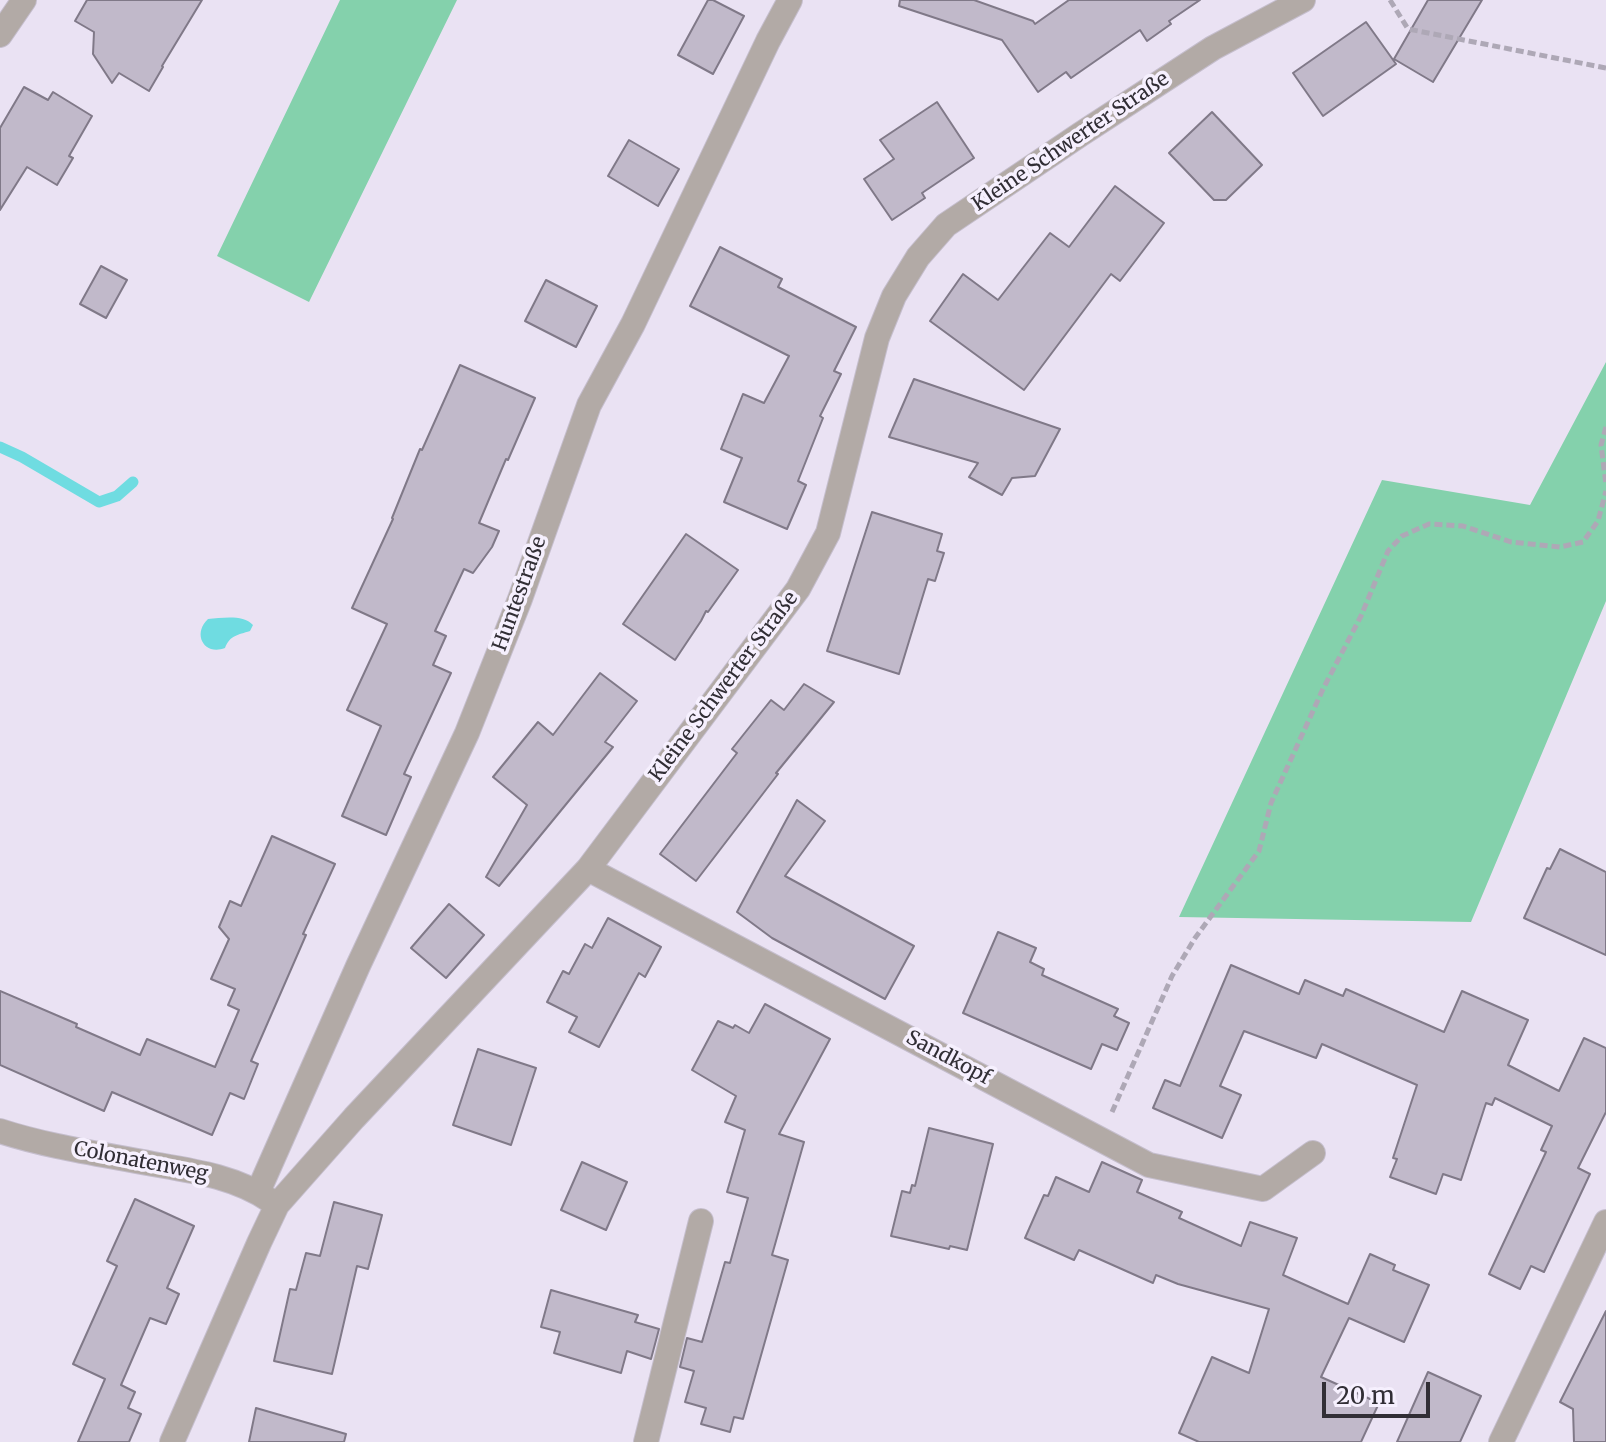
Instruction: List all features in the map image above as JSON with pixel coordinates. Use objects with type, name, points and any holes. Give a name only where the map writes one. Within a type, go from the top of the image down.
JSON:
[{"type":"street","points":[[0,35],[24,0]]},
{"type":"street","name":"Huntestraße","points":[[268,1199],[358,966],[467,733],[520,599],[589,405],[633,324],[790,0]]},
{"type":"street","name":"Kleine Schwerter Straße","points":[[172,1442],[259,1243],[268,1199],[354,1118],[588,869],[798,589],[828,533],[877,338],[894,296],[918,257],[946,225],[1081,134],[1213,48],[1303,0]]},
{"type":"street","name":"Sandkopf","points":[[588,869],[1149,1165],[1263,1189],[1313,1153]]},
{"type":"street","name":"Colonatenweg","points":[[0,1131],[33,1142],[214,1175],[268,1199]]},
{"type":"street","points":[[646,1442],[701,1221]]},
{"type":"street","points":[[1501,1442],[1606,1222]]},
{"type":"path","points":[[1390,0],[1408,29],[1606,68]]},
{"type":"path","points":[[1606,427],[1601,445],[1606,484]]},
{"type":"path","points":[[1101,1139],[1172,976],[1195,938],[1259,851],[1271,803],[1323,689],[1361,616],[1388,551],[1402,536],[1429,524],[1463,526],[1511,542],[1560,547],[1583,542],[1598,521],[1606,491]]},
{"type":"green space","points":[[340,0],[457,0],[309,302],[217,256]]},
{"type":"green space","points":[[1606,362],[1606,601],[1471,922],[1179,917],[1382,480],[1530,505]]},
{"type":"water","points":[[238,618],[253,625],[250,631],[232,638],[225,648],[218,650],[206,646],[201,637],[203,625],[208,619]]},
{"type":"building","points":[[87,0],[202,0],[149,91],[119,73],[112,83],[93,54],[94,32],[75,21]]},
{"type":"building","points":[[708,0],[744,16],[713,74],[678,55]]},
{"type":"building","points":[[900,0],[974,0],[1035,24],[1069,0],[1200,0],[1147,41],[1140,30],[1071,78],[1066,72],[1038,92],[1002,40],[899,6]]},
{"type":"building","points":[[1428,0],[1482,0],[1433,82],[1394,59]]},
{"type":"building","points":[[1366,22],[1396,64],[1323,116],[1293,73]]},
{"type":"building","points":[[24,87],[48,100],[53,92],[92,116],[69,156],[73,158],[57,185],[27,167],[0,210],[0,128]]},
{"type":"building","points":[[937,102],[974,158],[922,193],[925,198],[892,220],[864,179],[894,159],[880,140]]},
{"type":"building","points":[[1212,112],[1262,165],[1226,200],[1214,200],[1169,153]]},
{"type":"building","points":[[629,140],[679,169],[658,206],[608,176]]},
{"type":"building","points":[[1115,186],[1164,223],[1120,281],[1111,274],[1024,390],[930,321],[963,274],[998,300],[1050,233],[1069,247]]},
{"type":"building","points":[[720,247],[782,279],[778,287],[856,327],[834,371],[841,374],[820,416],[823,418],[798,481],[806,485],[787,529],[724,502],[742,458],[721,449],[743,394],[764,403],[789,356],[690,306]]},
{"type":"building","points":[[101,266],[127,280],[106,318],[80,304]]},
{"type":"building","points":[[546,280],[597,306],[576,347],[525,321]]},
{"type":"building","points":[[460,365],[535,398],[479,523],[499,531],[492,547],[473,573],[464,569],[435,631],[446,636],[433,665],[451,673],[404,774],[411,777],[386,835],[342,816],[381,726],[347,710],[387,624],[352,608],[393,519],[420,449]]},
{"type":"building","points":[[914,379],[1060,429],[1035,476],[1012,478],[1002,495],[969,477],[978,463],[889,437]]},
{"type":"building","points":[[872,512],[942,534],[937,551],[944,553],[935,581],[928,579],[899,674],[827,651]]},
{"type":"building","points":[[686,534],[738,570],[706,611],[675,660],[623,624]]},
{"type":"building","points":[[600,673],[637,701],[605,742],[613,747],[499,886],[486,877],[527,805],[493,777],[538,722],[553,735]]},
{"type":"building","points":[[804,684],[834,702],[776,773],[696,881],[660,854],[737,753],[732,749],[771,700],[784,710]]},
{"type":"building","points":[[797,800],[825,821],[785,876],[914,946],[885,999],[772,938],[737,912]]},
{"type":"building","points":[[272,836],[335,864],[251,1061],[258,1064],[244,1099],[230,1093],[212,1135],[112,1092],[104,1111],[0,1065],[0,991],[140,1055],[147,1039],[215,1067],[239,1010],[228,1005],[235,989],[211,979],[229,939],[219,927],[230,901],[241,906]]},
{"type":"building","points":[[1560,849],[1606,872],[1606,955],[1524,918],[1547,868],[1550,869]]},
{"type":"building","points":[[449,904],[484,935],[446,978],[411,948]]},
{"type":"building","points":[[608,918],[661,947],[645,977],[639,973],[599,1047],[569,1032],[577,1017],[547,1002],[563,971],[569,974],[585,944],[592,948]]},
{"type":"building","points":[[998,932],[1036,948],[1030,962],[1044,969],[1042,975],[1118,1009],[1114,1016],[1129,1023],[1117,1050],[1102,1044],[1091,1069],[963,1013]]},
{"type":"building","points":[[1231,965],[1299,994],[1305,980],[1343,996],[1346,989],[1444,1032],[1462,991],[1528,1020],[1508,1065],[1559,1091],[1584,1038],[1606,1048],[1606,1112],[1578,1168],[1590,1174],[1544,1272],[1531,1266],[1520,1289],[1489,1274],[1546,1152],[1541,1150],[1552,1126],[1495,1098],[1492,1105],[1486,1103],[1461,1180],[1443,1174],[1436,1194],[1390,1177],[1397,1159],[1393,1158],[1417,1085],[1322,1044],[1316,1058],[1244,1031],[1220,1086],[1241,1095],[1222,1138],[1153,1108],[1165,1080],[1180,1086]]},
{"type":"building","points":[[765,1004],[830,1039],[779,1134],[804,1142],[772,1255],[788,1260],[743,1419],[734,1417],[730,1432],[701,1424],[706,1408],[685,1402],[694,1371],[680,1367],[687,1338],[702,1342],[725,1262],[730,1263],[748,1198],[727,1192],[745,1130],[725,1122],[736,1096],[692,1070],[718,1021],[733,1028],[735,1025],[749,1033]]},
{"type":"building","points":[[478,1049],[536,1068],[511,1145],[453,1125]]},
{"type":"building","points":[[929,1128],[993,1144],[967,1250],[891,1236],[902,1191],[910,1193],[912,1185],[915,1186]]},
{"type":"building","points":[[582,1162],[627,1182],[606,1230],[561,1210]]},
{"type":"building","points":[[1102,1162],[1142,1180],[1137,1192],[1182,1212],[1179,1218],[1241,1246],[1250,1222],[1297,1238],[1283,1275],[1348,1304],[1370,1254],[1395,1265],[1393,1270],[1429,1285],[1404,1342],[1349,1318],[1321,1377],[1379,1403],[1361,1442],[1199,1442],[1179,1433],[1212,1357],[1249,1373],[1269,1309],[1156,1275],[1153,1283],[1079,1250],[1074,1260],[1025,1238],[1044,1195],[1048,1196],[1056,1177],[1089,1192]]},
{"type":"building","points":[[135,1199],[194,1226],[167,1288],[179,1294],[166,1324],[150,1318],[121,1385],[135,1392],[128,1408],[141,1414],[129,1442],[78,1442],[105,1379],[73,1364],[117,1266],[107,1261]]},
{"type":"building","points":[[334,1202],[382,1215],[368,1269],[357,1266],[332,1374],[274,1361],[290,1289],[296,1290],[306,1253],[320,1256]]},
{"type":"building","points":[[551,1290],[638,1315],[635,1322],[659,1329],[651,1359],[627,1351],[621,1373],[554,1353],[560,1332],[541,1327]]},
{"type":"building","points":[[1606,1311],[1606,1442],[1574,1442],[1573,1409],[1560,1402]]},
{"type":"building","points":[[1428,1372],[1481,1396],[1460,1442],[1397,1442]]},
{"type":"building","points":[[256,1408],[346,1434],[344,1442],[249,1442]]},
{"type":"waterway","points":[[0,447],[99,502],[117,496],[133,482]]}]
